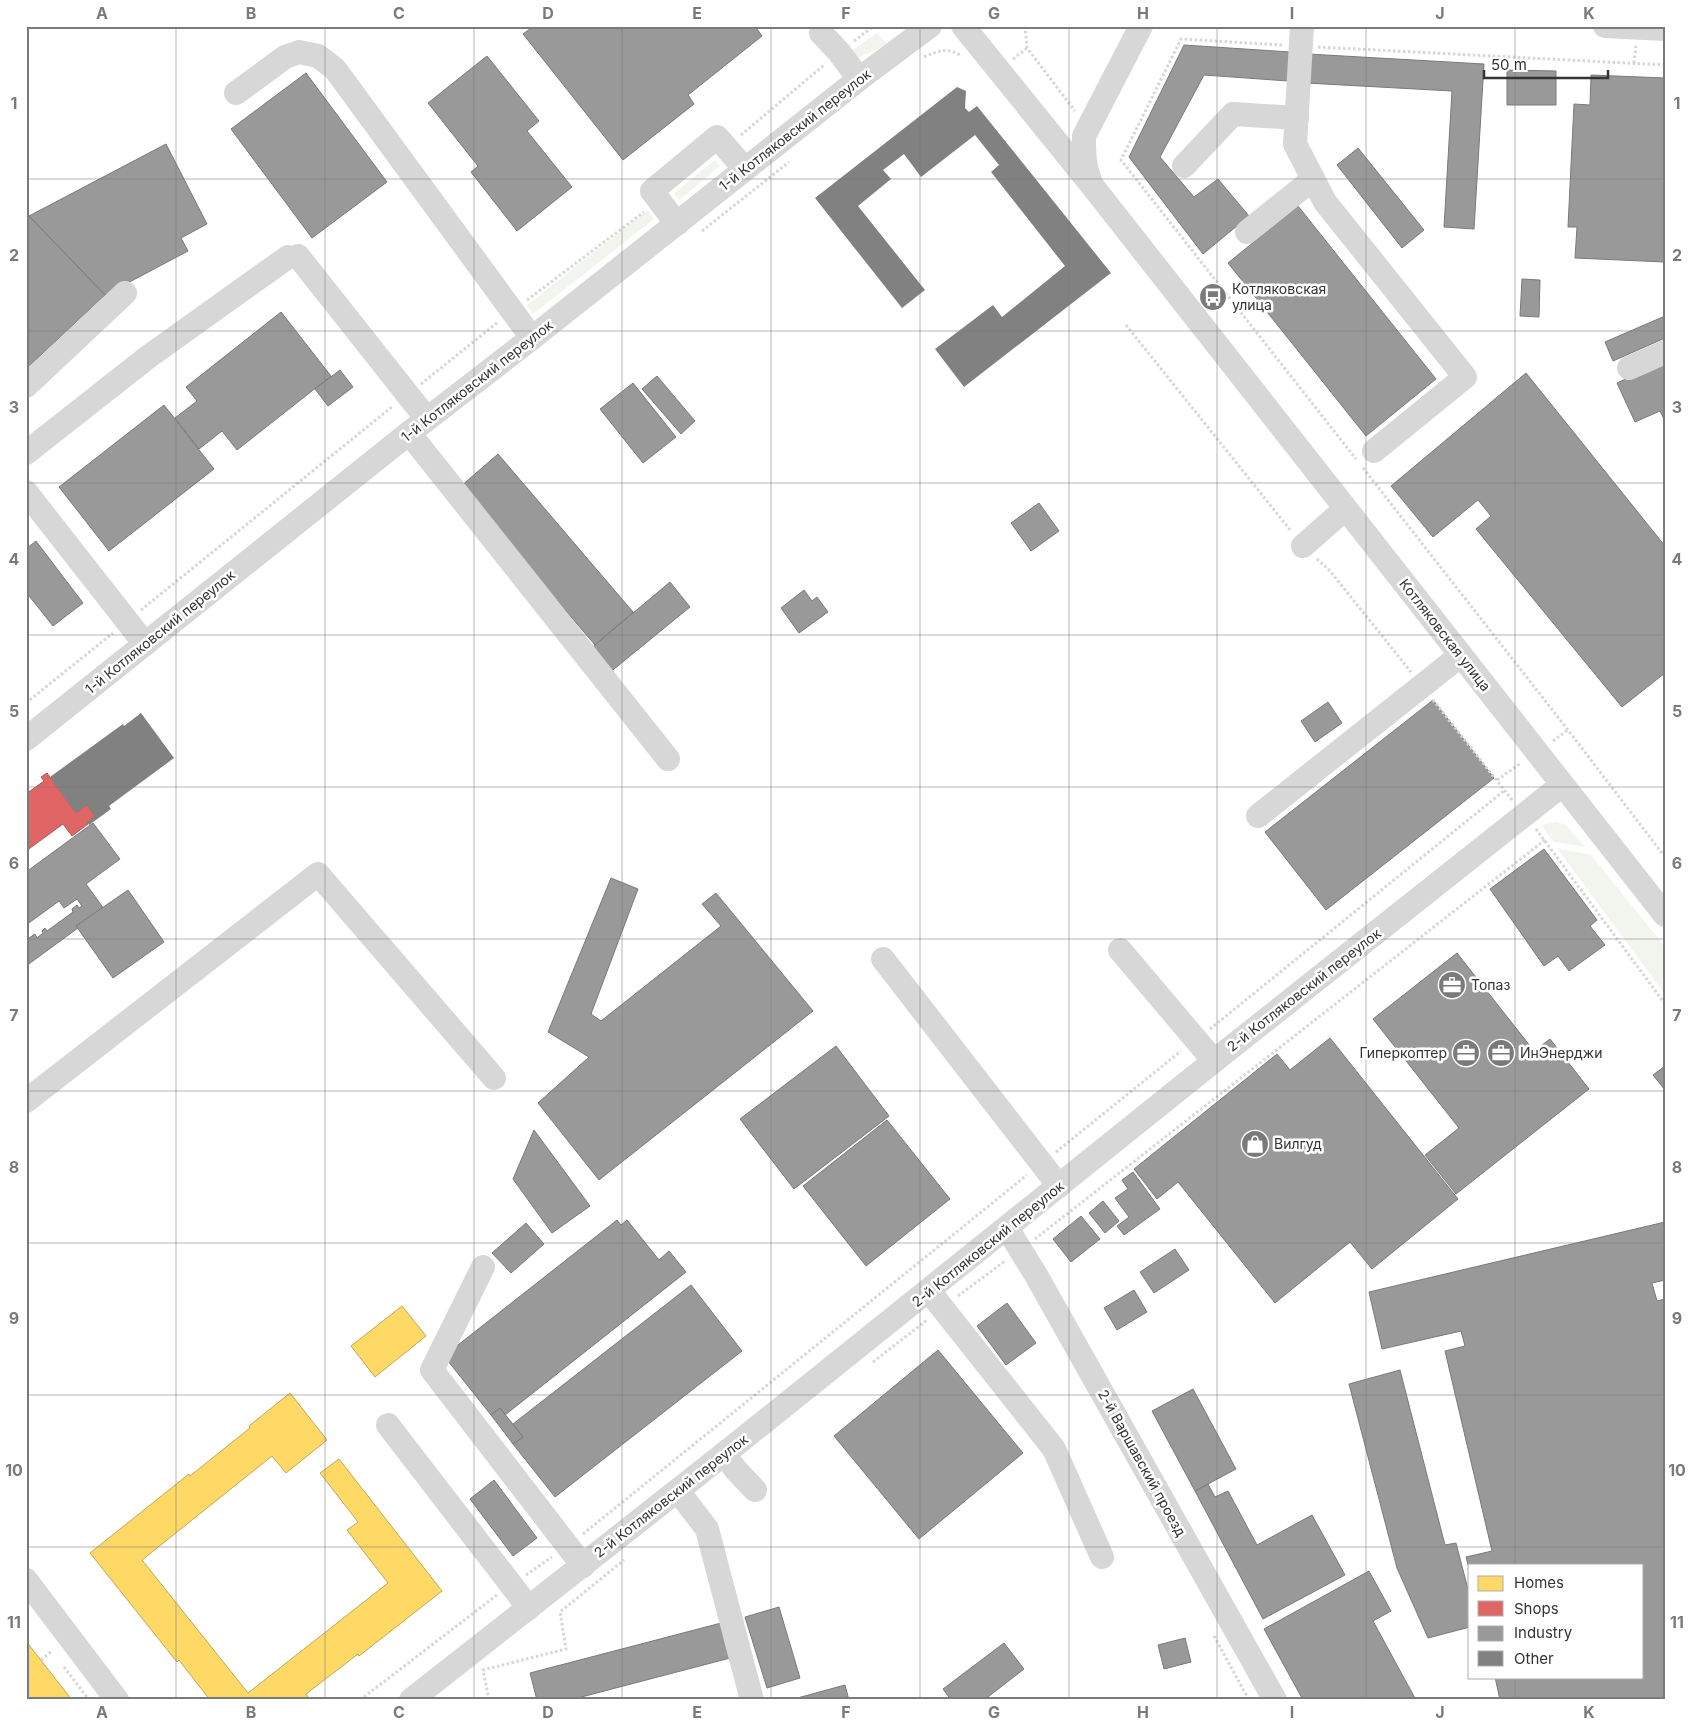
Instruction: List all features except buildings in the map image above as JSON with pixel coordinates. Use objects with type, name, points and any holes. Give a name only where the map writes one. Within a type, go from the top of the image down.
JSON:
[{"type":"street","name":"1-й Котляковский переулок","points":[[26,739],[418,426],[859,79],[930,26]]},
{"type":"street","name":"Котляковская улица","points":[[964,26],[1094,188],[1665,915]]},
{"type":"street","points":[[1094,188],[1086,172],[1084,136],[1141,26]]},
{"type":"street","points":[[1605,26],[1665,30]]},
{"type":"street","points":[[821,33],[839,52],[859,79]]},
{"type":"street","points":[[1301,36],[1295,144],[1325,202],[1465,378],[1374,451]]},
{"type":"street","points":[[236,93],[285,57],[299,52],[318,56],[334,69],[532,338]]},
{"type":"street","points":[[1184,166],[1233,114],[1297,118]]},
{"type":"street","points":[[677,224],[652,191],[723,137],[745,169]]},
{"type":"street","points":[[1247,232],[1313,179]]},
{"type":"street","points":[[26,453],[148,357],[293,257],[408,394],[418,426],[668,759]]},
{"type":"street","points":[[26,386],[125,293]]},
{"type":"street","points":[[1629,368],[1665,352]]},
{"type":"street","points":[[26,492],[145,644]]},
{"type":"street","points":[[1303,546],[1345,509]]},
{"type":"street","points":[[1258,816],[1461,655]]},
{"type":"street","name":"2-й Котляковский переулок","points":[[411,1700],[724,1454],[1562,785]]},
{"type":"street","points":[[26,1101],[318,874],[494,1078]]},
{"type":"street","points":[[1120,950],[1214,1061]]},
{"type":"street","points":[[884,959],[1059,1186]]},
{"type":"street","name":"2-й Варшавский проезд","points":[[1007,1228],[1036,1275],[1275,1700]]},
{"type":"street","points":[[483,1267],[432,1370],[583,1566]]},
{"type":"street","points":[[929,1291],[1054,1449],[1102,1557]]},
{"type":"street","points":[[388,1425],[529,1608]]},
{"type":"street","points":[[724,1454],[755,1490]]},
{"type":"street","points":[[678,1490],[707,1529],[752,1700]]},
{"type":"street","points":[[27,1583],[118,1700]]},
{"type":"path","points":[[723,137],[874,26]]},
{"type":"path","points":[[1025,26],[1026,48],[1077,114]]},
{"type":"path","points":[[1665,65],[1301,36],[1181,39],[1121,160],[1562,722],[1665,857]]},
{"type":"path","points":[[919,59],[940,50],[952,51],[967,60]]},
{"type":"path","points":[[26,703],[512,311],[659,200]]},
{"type":"path","points":[[1126,325],[1303,546],[1330,571],[1545,840],[1665,1004]]},
{"type":"path","points":[[360,1700],[511,1584],[568,1547],[1505,790]]},
{"type":"path","points":[[1039,1246],[1035,1238],[1545,840]]},
{"type":"path","points":[[41,1660],[52,1651]]},
{"type":"shaded area","points":[[877,33],[887,44],[854,60],[847,54]]},
{"type":"shaded area","points":[[715,160],[720,166],[679,200],[674,193]]},
{"type":"shaded area","points":[[648,210],[654,219],[533,314],[527,305]]},
{"type":"shaded area","points":[[1557,822],[1566,825],[1585,847],[1554,842],[1542,826]]},
{"type":"shaded area","points":[[1557,848],[1591,855],[1665,947],[1665,994]]},
{"type":"place","name":"Котляковская улица","points":[[1213,297]]},
{"type":"place","name":"Топаз","points":[[1452,985]]},
{"type":"place","name":"Гиперкоптер","points":[[1466,1053]]},
{"type":"place","name":"ИнЭнерджи","points":[[1501,1053]]},
{"type":"place","name":"Вилгуд","points":[[1255,1144]]}]
